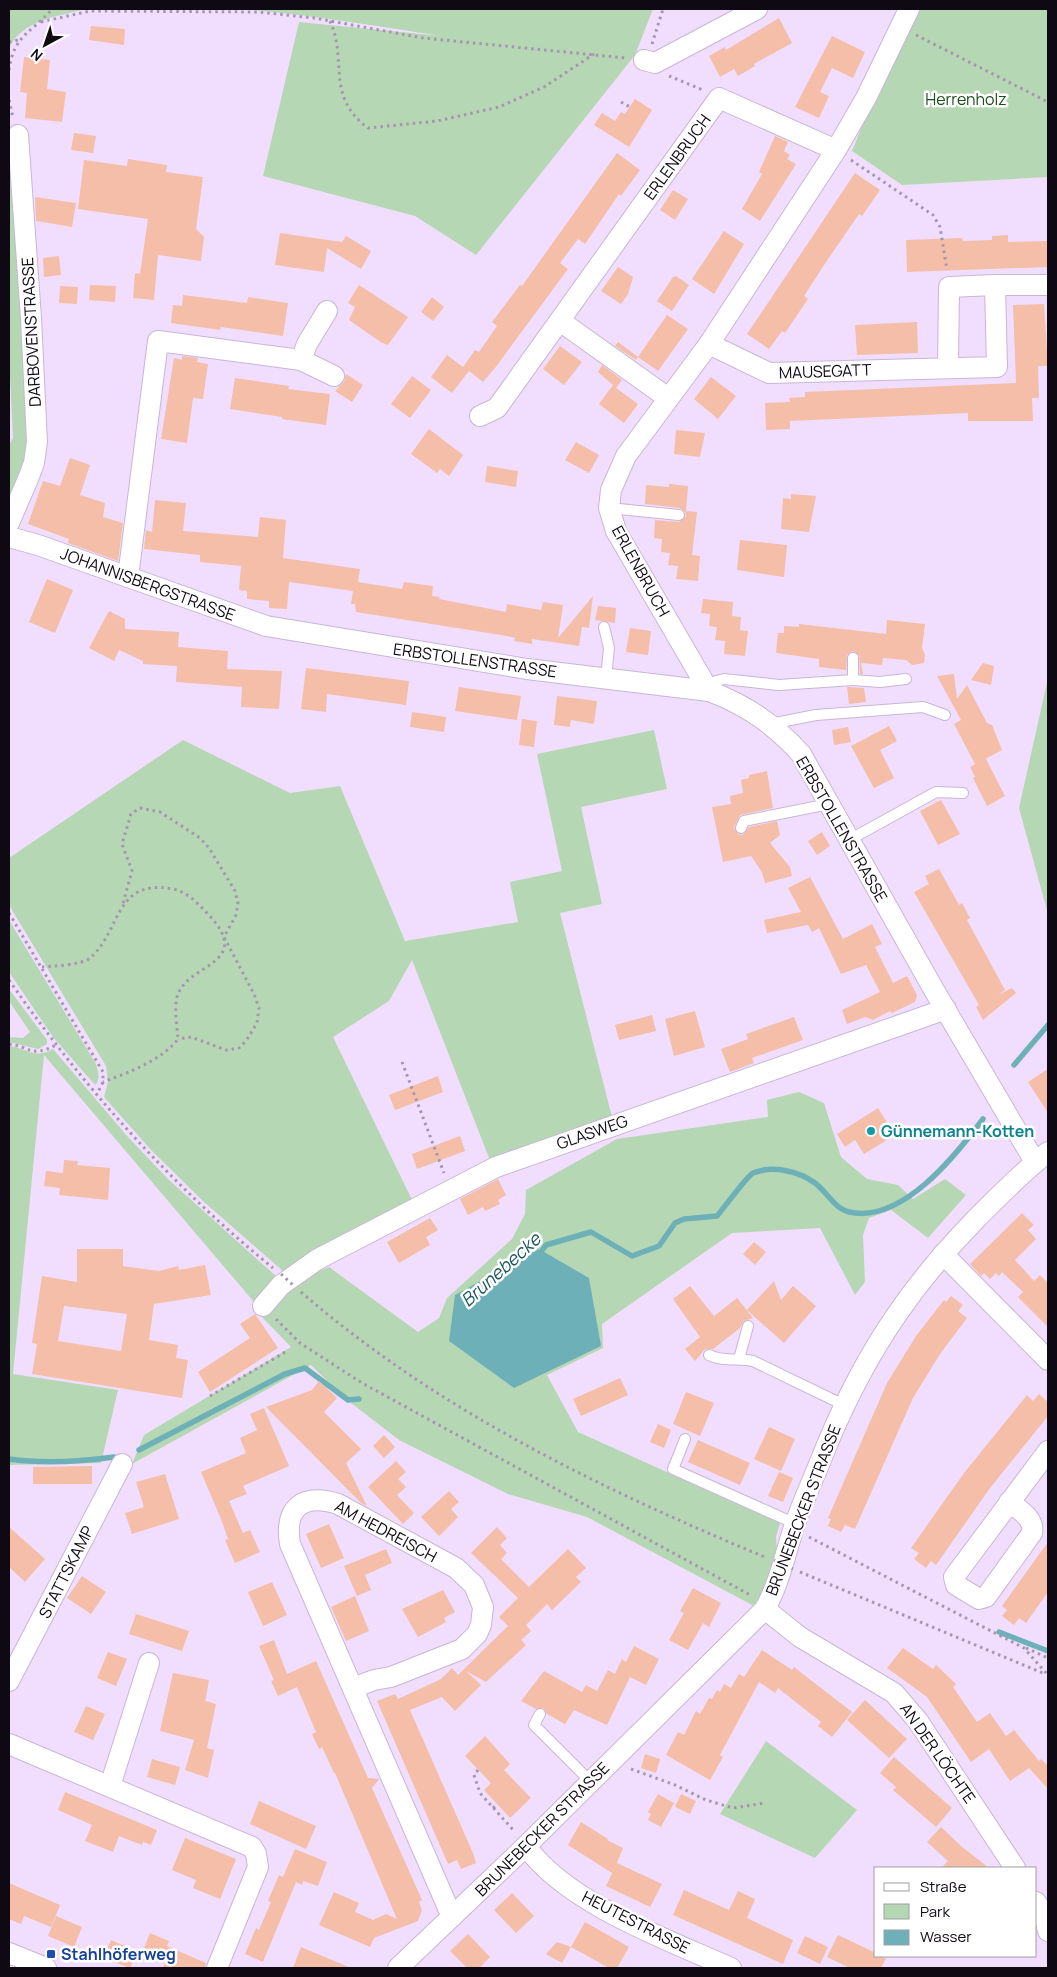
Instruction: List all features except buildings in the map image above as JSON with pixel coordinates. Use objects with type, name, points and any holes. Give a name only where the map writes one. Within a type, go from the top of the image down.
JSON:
[{"type":"street","points":[[650,62],[757,9]]},
{"type":"street","name":"ERLENBRUCH","points":[[707,687],[616,531],[610,508],[610,490],[626,456],[710,344],[836,150],[866,98],[905,18]]},
{"type":"street","name":"ERLENBRUCH","points":[[480,416],[497,408],[719,98],[836,150]]},
{"type":"street","name":"DARBOVENSTRASSE","points":[[9,523],[31,471],[37,442],[31,318],[18,135]]},
{"type":"street","points":[[948,367],[949,287],[995,285],[1048,286]]},
{"type":"street","name":"MAUSEGATT","points":[[710,344],[769,372],[997,367],[995,285]]},
{"type":"street","points":[[300,360],[306,344],[327,311]]},
{"type":"street","points":[[560,320],[668,398]]},
{"type":"street","points":[[128,576],[158,341],[300,360],[314,364],[334,376]]},
{"type":"street","name":"JOHANNISBERGSTRASSE","points":[[9,537],[128,576],[266,626],[287,630]]},
{"type":"street","name":"ERBSTOLLENSTRASSE","points":[[287,630],[415,652],[606,679],[707,687],[733,700],[770,724],[801,754],[946,1009],[1042,1157]]},
{"type":"street","name":"GLASWEG","points":[[263,1306],[281,1285],[318,1259],[386,1226],[450,1190],[519,1157],[946,1009]]},
{"type":"street","name":"BRUNEBECKER STRASSE","points":[[398,1968],[526,1846],[766,1607],[776,1585],[795,1526],[857,1377],[894,1317],[943,1254],[1042,1157]]},
{"type":"street","points":[[943,1254],[1048,1360]]},
{"type":"street","points":[[1009,1502],[1029,1518],[1032,1533],[986,1597],[977,1598],[956,1585],[954,1577],[1009,1502],[1048,1451]]},
{"type":"street","name":"STATTSKAMP","points":[[9,1681],[122,1464]]},
{"type":"street","name":"AM HEDREISCH","points":[[353,1688],[374,1680],[391,1678],[462,1649],[477,1634],[482,1625],[484,1607],[474,1586],[456,1568],[338,1504],[322,1499],[311,1499],[302,1503],[292,1516],[289,1524],[290,1544],[452,1917]]},
{"type":"street","name":"AN DER LÖCHTE","points":[[766,1607],[800,1636],[876,1681],[899,1698],[918,1721],[1014,1867]]},
{"type":"street","points":[[110,1786],[150,1663]]},
{"type":"street","points":[[9,1744],[244,1842],[256,1854],[258,1867],[217,1968]]},
{"type":"street","name":"HEUTESTRASSE","points":[[526,1846],[552,1875],[588,1902],[731,1968]]},
{"type":"street","points":[[9,1953],[46,1968]]},
{"type":"lane","points":[[610,508],[678,515]]},
{"type":"lane","points":[[604,627],[609,648],[606,679]]},
{"type":"lane","points":[[853,658],[853,680]]},
{"type":"lane","points":[[707,687],[724,679],[779,685],[853,680],[880,682],[906,680]]},
{"type":"lane","points":[[770,724],[816,715],[923,707],[945,715]]},
{"type":"lane","points":[[849,840],[936,792],[963,793]]},
{"type":"lane","points":[[741,828],[744,821],[829,804]]},
{"type":"lane","points":[[740,1359],[748,1326]]},
{"type":"lane","points":[[709,1355],[718,1360],[740,1359],[753,1361],[844,1405]]},
{"type":"lane","points":[[684,1439],[673,1469],[795,1526]]},
{"type":"lane","points":[[540,1714],[534,1725],[590,1781]]},
{"type":"path","points":[[9,42],[18,40],[41,22],[52,9]]},
{"type":"path","points":[[650,62],[653,42],[663,9]]},
{"type":"path","points":[[41,22],[90,11],[259,12],[330,21],[423,38],[594,54],[650,62],[664,73],[719,98]]},
{"type":"path","points":[[905,18],[1048,102]]},
{"type":"path","points":[[330,21],[338,37],[337,65],[341,90],[354,118],[368,128],[437,121],[499,107],[544,87],[594,54]]},
{"type":"path","points":[[9,70],[18,40]]},
{"type":"path","points":[[621,102],[630,107]]},
{"type":"path","points":[[836,150],[933,215],[940,228],[949,287]]},
{"type":"path","points":[[42,967],[88,959],[99,948],[123,903],[132,871],[122,844],[132,814],[140,808],[160,812],[200,838],[235,891],[238,903],[236,915],[224,937],[224,948],[216,960],[184,986],[177,996],[178,1039],[172,1048],[138,1068],[103,1082]]},
{"type":"path","points":[[123,903],[133,895],[156,886],[178,890],[195,900],[215,922],[254,994],[259,1008],[258,1023],[240,1048],[226,1050],[191,1037],[178,1039]]},
{"type":"path","points":[[9,913],[89,1044],[103,1072],[103,1082],[97,1094]]},
{"type":"path","points":[[9,980],[56,1045],[172,1179],[293,1285]]},
{"type":"path","points":[[9,1044],[20,1045],[32,1052],[42,1052],[56,1045]]},
{"type":"path","points":[[402,1062],[450,1190]]},
{"type":"path","points":[[307,1297],[430,1388],[547,1458],[652,1509],[756,1553]]},
{"type":"path","points":[[263,1306],[300,1344],[362,1383],[766,1607]]},
{"type":"path","points":[[210,1396],[287,1351]]},
{"type":"path","points":[[795,1526],[836,1553],[1024,1648],[1048,1658]]},
{"type":"path","points":[[774,1560],[794,1569]]},
{"type":"path","points":[[806,1574],[1048,1675]]},
{"type":"path","points":[[1024,1648],[1048,1675]]},
{"type":"path","points":[[610,1761],[675,1784],[706,1800],[733,1808],[765,1803]]},
{"type":"path","points":[[478,1770],[474,1775],[480,1793],[526,1846]]},
{"type":"path","points":[[494,1808],[498,1804]]},
{"type":"green space","points":[[9,9],[86,9],[53,17],[31,25],[14,39],[9,49]]},
{"type":"green space","points":[[243,9],[653,9],[635,55],[476,255],[415,216],[263,176],[299,22],[442,36]]},
{"type":"green space","name":"Herrenholz","points":[[919,9],[1048,9],[1048,177],[902,185],[852,151],[872,102]]},
{"type":"green space","points":[[9,115],[32,438],[24,474],[9,503],[9,445],[13,438],[9,355]]},
{"type":"green space","points":[[1048,678],[1048,914],[1019,808]]},
{"type":"green space","points":[[654,730],[667,789],[581,807],[602,904],[560,913],[613,1121],[491,1163],[412,960],[389,1001],[333,1037],[414,1204],[283,1271],[204,1202],[152,1151],[104,1097],[108,1082],[106,1066],[9,905],[9,858],[183,740],[290,793],[340,786],[405,941],[518,922],[510,882],[562,871],[537,754]]},
{"type":"green space","points":[[9,920],[96,1064],[98,1078],[95,1085],[53,1037],[9,972]]},
{"type":"green space","points":[[9,989],[47,1040],[47,1044],[38,1049],[9,1042],[9,1037],[23,1038],[30,1032],[9,1001]]},
{"type":"green space","points":[[9,1046],[35,1053],[53,1049],[128,1137],[169,1180],[278,1278],[254,1302],[44,1055],[13,1374],[118,1390],[101,1463],[9,1465]]},
{"type":"green space","points":[[799,1092],[824,1103],[841,1157],[867,1179],[898,1185],[913,1199],[945,1179],[966,1195],[928,1238],[891,1210],[869,1218],[863,1235],[865,1282],[855,1295],[820,1228],[732,1233],[602,1324],[603,1348],[547,1375],[578,1432],[780,1523],[776,1537],[777,1553],[767,1583],[754,1606],[587,1517],[508,1494],[399,1440],[346,1399],[311,1365],[132,1464],[144,1435],[291,1347],[262,1317],[280,1302],[297,1280],[329,1267],[418,1332],[439,1318],[447,1298],[512,1239],[525,1214],[526,1190],[617,1139],[768,1117],[767,1100]]},
{"type":"green space","points":[[766,1741],[857,1810],[815,1858],[720,1814]]},
{"type":"water","points":[[539,1249],[589,1278],[601,1346],[514,1388],[449,1341],[455,1295]]},
{"type":"waterway","name":"Brunebecke","points":[[1014,1065],[1048,1025]]},
{"type":"waterway","name":"Brunebecke","points":[[538,1256],[546,1245],[591,1232],[632,1256],[659,1246],[675,1223],[684,1219],[717,1216],[750,1175],[761,1171],[777,1169],[801,1175],[819,1186],[839,1207],[849,1212],[869,1213],[889,1208],[926,1184],[958,1150],[983,1119]]},
{"type":"waterway","name":"Brunebecke","points":[[139,1450],[285,1374],[305,1368],[348,1400],[359,1399]]},
{"type":"waterway","name":"Brunebecke","points":[[9,1459],[61,1462],[114,1457]]},
{"type":"waterway","points":[[999,1632],[1048,1651]]},
{"type":"place","name":"Günnemann-Kotten","points":[[871,1131]]},
{"type":"place","name":"Stahlhöferweg","points":[[51,1954]]}]
